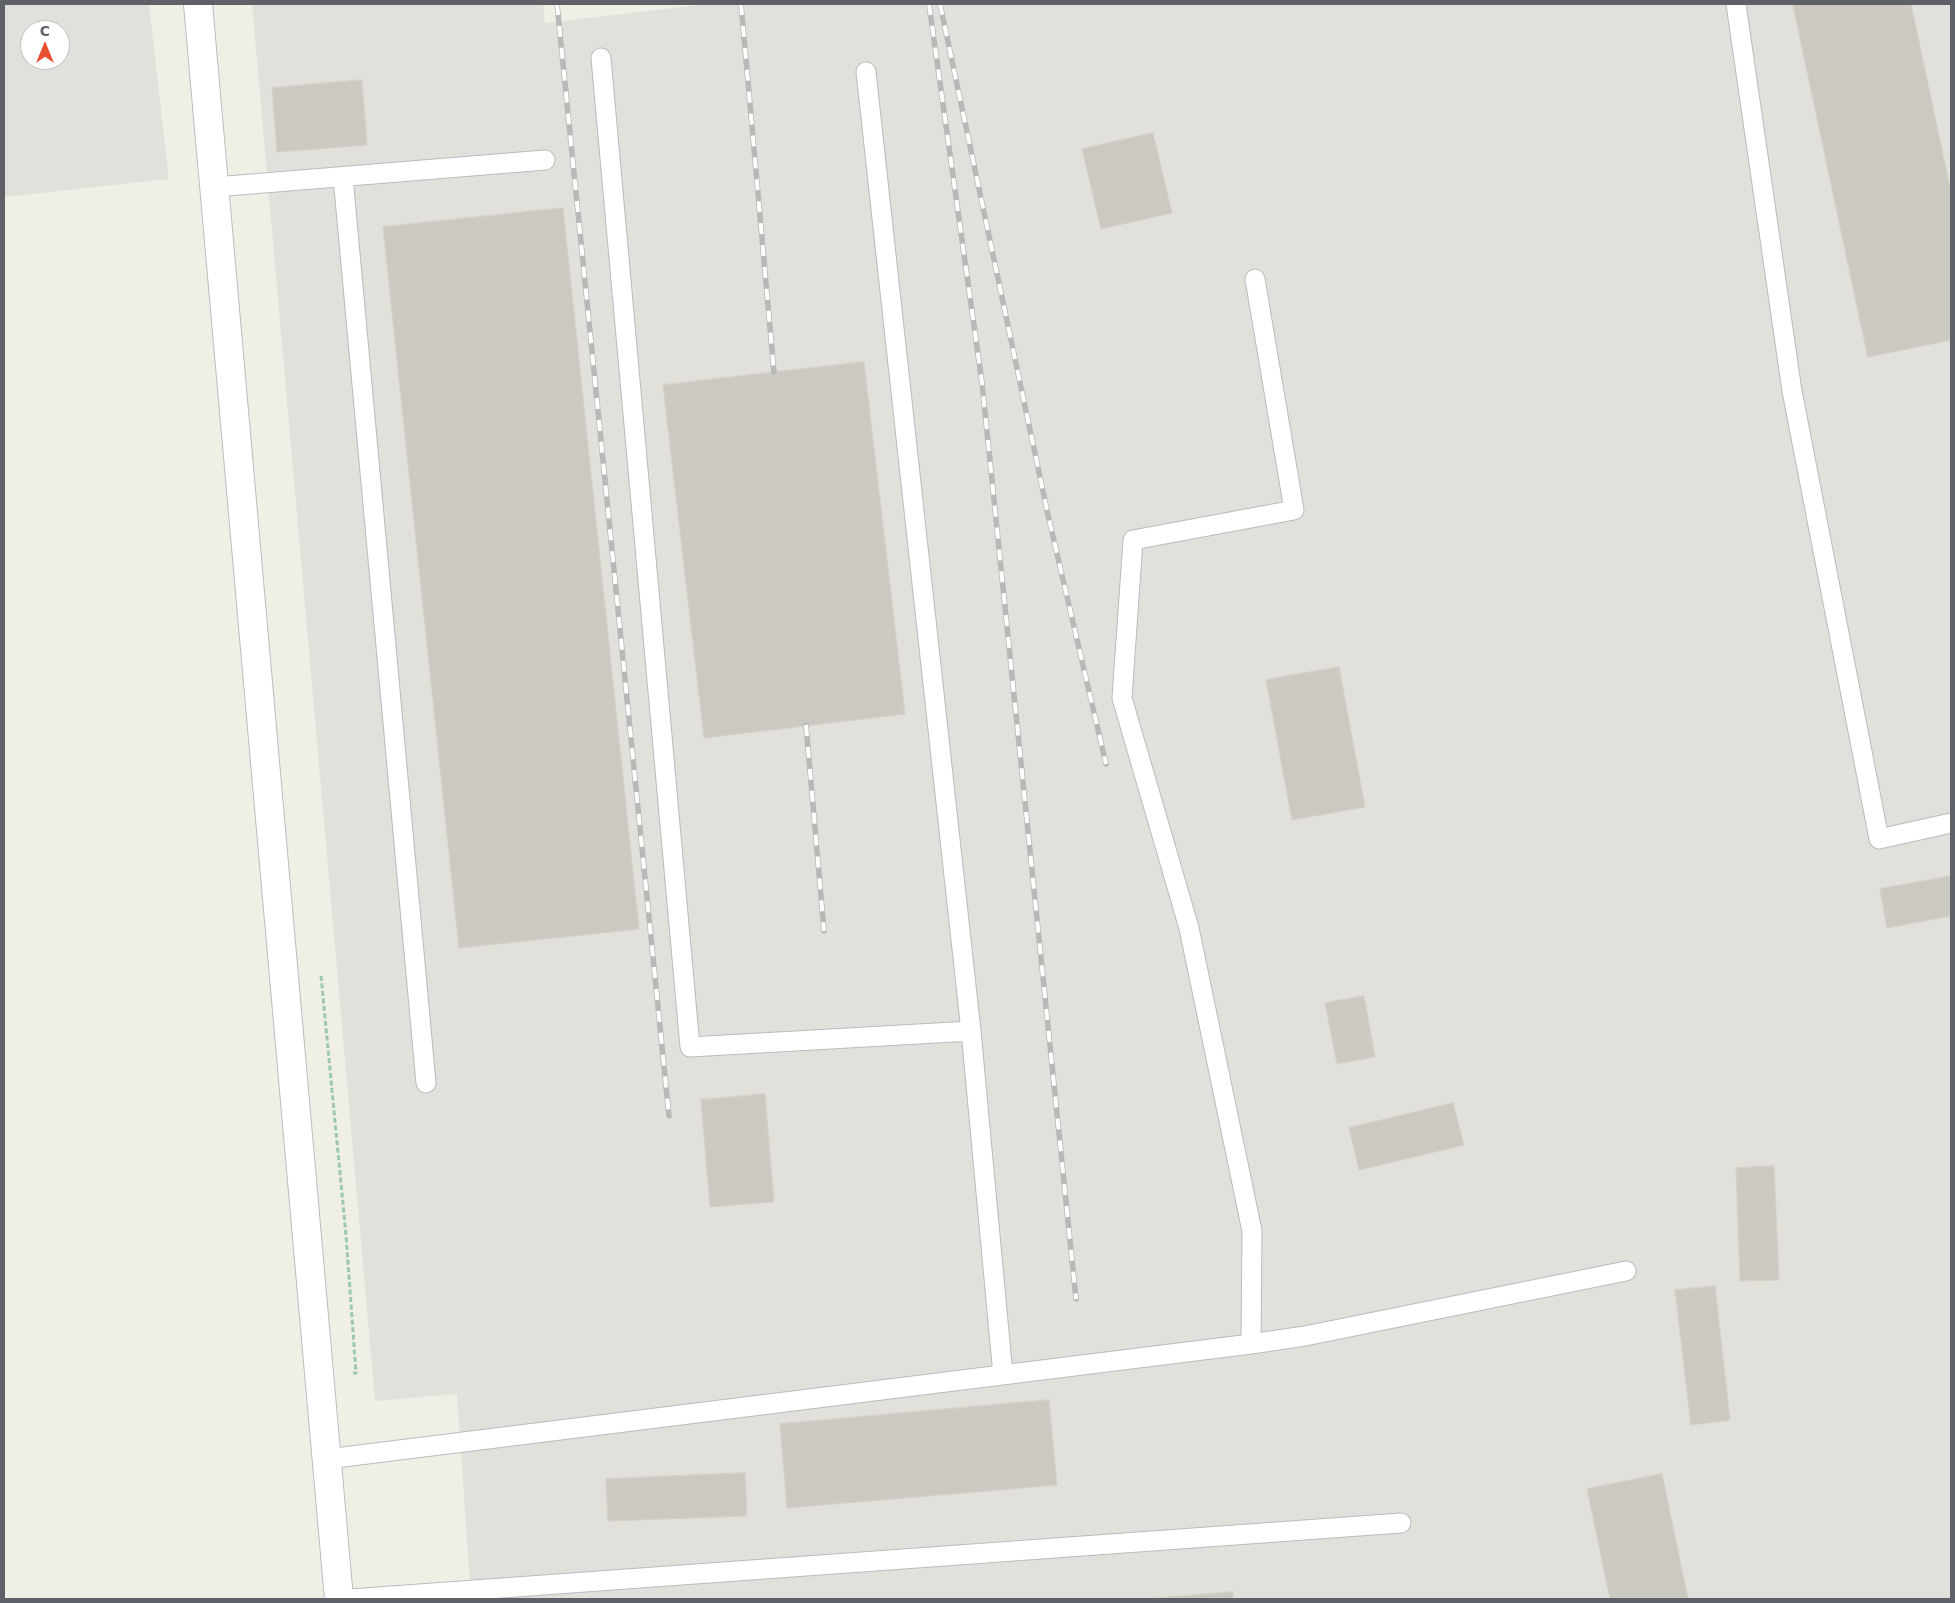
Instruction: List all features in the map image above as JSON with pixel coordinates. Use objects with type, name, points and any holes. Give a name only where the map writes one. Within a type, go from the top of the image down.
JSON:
[{"type":"street","points":[[198,4],[339,1599]]},
{"type":"lane","points":[[1736,4],[1792,391],[1879,839],[1951,823]]},
{"type":"lane","points":[[601,58],[690,1048],[971,1032]]},
{"type":"lane","points":[[866,72],[971,1032],[1003,1375]]},
{"type":"lane","points":[[215,187],[545,160]]},
{"type":"lane","points":[[343,177],[426,1083]]},
{"type":"lane","points":[[1252,1344],[1252,1231],[1189,928],[1122,698],[1133,540],[1294,510],[1255,279]]},
{"type":"lane","points":[[327,1458],[1252,1344],[1305,1336],[1626,1271]]},
{"type":"lane","points":[[350,1599],[1401,1523]]},
{"type":"shaded area","points":[[4,4],[149,4],[169,179],[4,197]]},
{"type":"shaded area","points":[[252,4],[543,4],[545,23],[707,4],[1951,4],[1951,1599],[471,1599],[457,1394],[375,1401]]},
{"type":"building","points":[[1793,4],[1911,4],[1951,192],[1951,340],[1868,357]]},
{"type":"building","points":[[362,80],[367,145],[277,152],[272,88]]},
{"type":"building","points":[[1153,133],[1172,213],[1101,229],[1082,149]]},
{"type":"building","points":[[563,208],[639,929],[459,948],[383,227]]},
{"type":"building","points":[[864,362],[905,714],[704,738],[663,385]]},
{"type":"building","points":[[1339,667],[1365,807],[1292,820],[1266,680]]},
{"type":"building","points":[[1951,876],[1951,916],[1887,928],[1880,889]]},
{"type":"building","points":[[1364,996],[1375,1057],[1337,1064],[1325,1003]]},
{"type":"building","points":[[765,1094],[774,1202],[710,1207],[701,1100]]},
{"type":"building","points":[[1453,1103],[1464,1145],[1359,1170],[1349,1128]]},
{"type":"building","points":[[1774,1166],[1779,1280],[1740,1281],[1736,1168]]},
{"type":"building","points":[[1715,1286],[1730,1420],[1691,1425],[1675,1290]]},
{"type":"building","points":[[1049,1400],[1057,1485],[787,1508],[780,1424]]},
{"type":"building","points":[[745,1473],[747,1516],[608,1521],[606,1479]]},
{"type":"building","points":[[1662,1474],[1688,1599],[1610,1599],[1587,1489]]},
{"type":"building","points":[[1233,1592],[1233,1599],[1144,1599]]},
{"type":"railway","points":[[557,4],[669,1116]]},
{"type":"railway","points":[[741,4],[774,372]]},
{"type":"railway","points":[[929,4],[982,383],[1076,1299]]},
{"type":"railway","points":[[940,4],[1048,515],[1106,764]]},
{"type":"railway","points":[[806,725],[824,931]]}]
